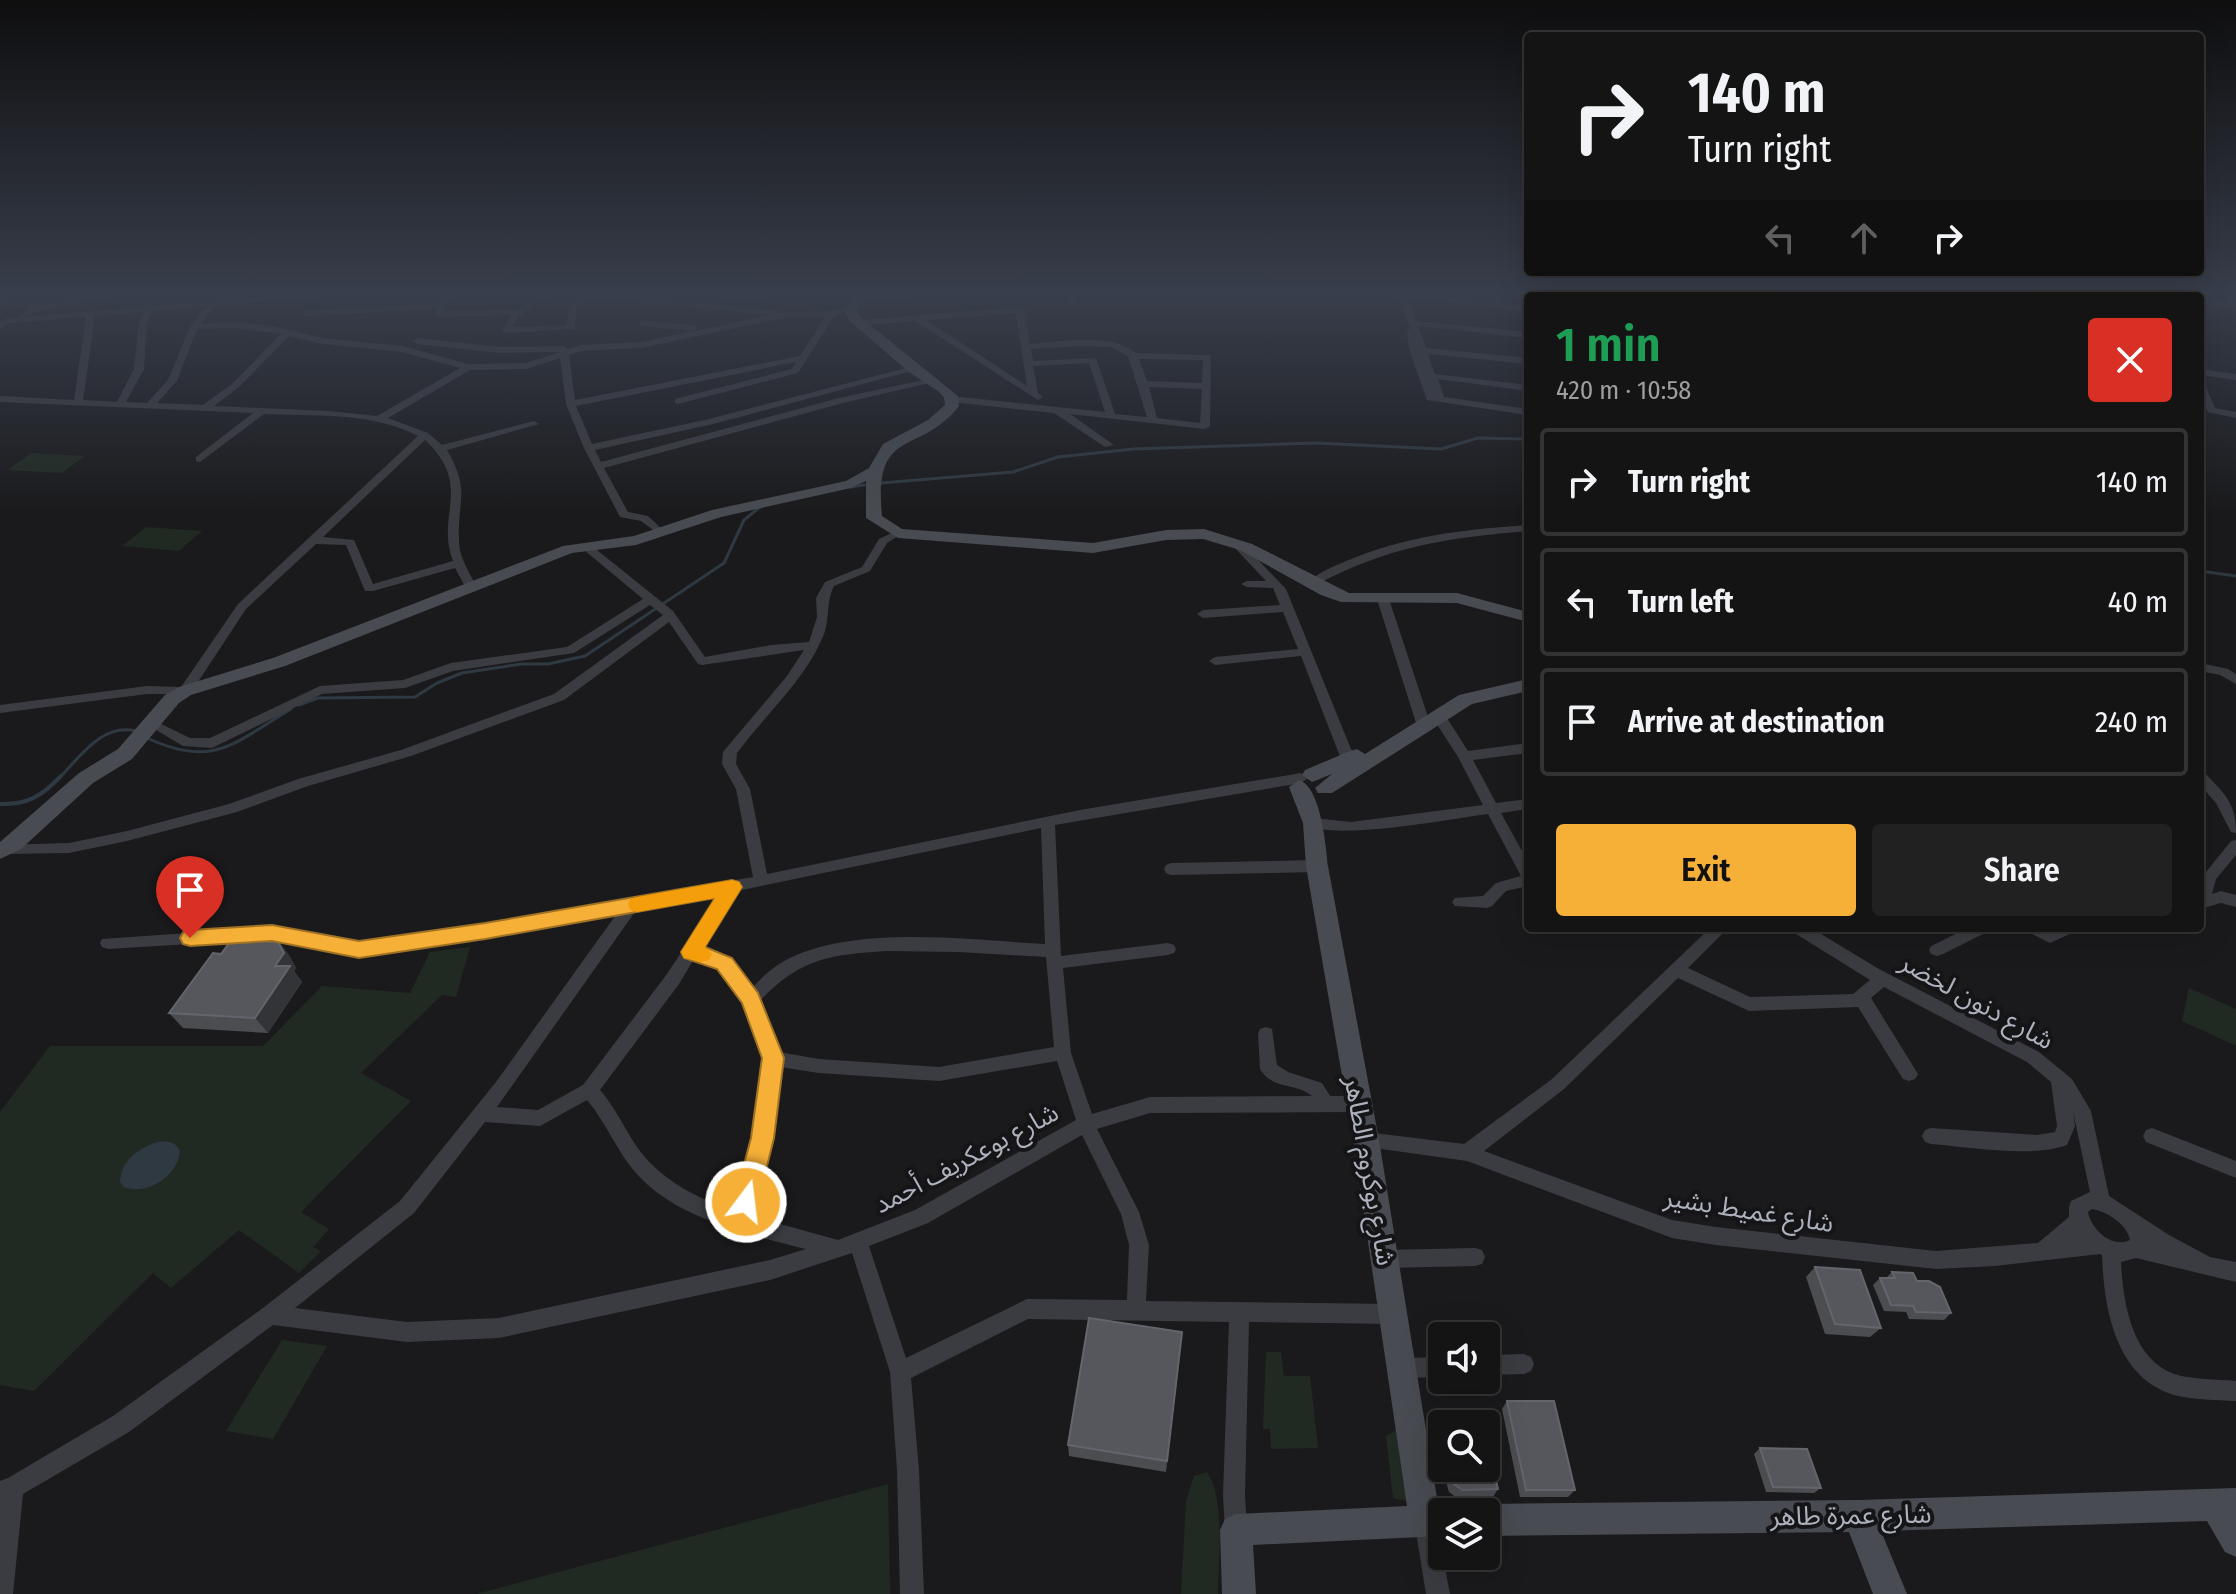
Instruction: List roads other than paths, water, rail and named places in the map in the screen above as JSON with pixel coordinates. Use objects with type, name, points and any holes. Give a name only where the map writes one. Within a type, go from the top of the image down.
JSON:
[{"type":"main road","points":[[911,366],[943,388],[952,406],[945,416],[897,438],[887,447],[875,470],[872,495],[874,518],[898,533],[1093,548],[1204,534],[1237,544],[1347,598],[1457,598],[1524,616]]},
{"type":"main road","points":[[2,850],[14,844],[86,778],[125,754],[172,699],[185,691],[279,662],[569,549],[636,540],[730,510],[851,484],[875,470]]},
{"type":"main road","points":[[1312,784],[1466,699],[1524,686]]},
{"type":"main road","points":[[1312,784],[1348,759],[1398,739]]},
{"type":"main road","points":[[1312,784],[1313,823]]},
{"type":"main road","name":"شارع بوكروم الطاهر","points":[[1313,823],[1317,866],[1403,1368],[1430,1498]]},
{"type":"main road","points":[[2226,1504],[2236,1541]]},
{"type":"main road","name":"شارع عمرة طاهر","points":[[1500,1520],[1859,1516],[2226,1504]]},
{"type":"main road","points":[[1859,1516],[1890,1594]]},
{"type":"main road","points":[[1239,1594],[1236,1530],[1428,1520]]},
{"type":"street","points":[[78,404],[85,366]]},
{"type":"street","points":[[120,405],[139,366]]},
{"type":"street","points":[[148,407],[172,381],[178,366]]},
{"type":"street","points":[[204,409],[254,366]]},
{"type":"street","points":[[380,419],[468,367],[517,366]]},
{"type":"street","points":[[566,366],[571,404],[589,448],[624,515],[644,518],[660,532]]},
{"type":"street","points":[[571,404],[761,366]]},
{"type":"street","points":[[678,401],[795,371],[798,366]]},
{"type":"street","points":[[996,366],[1109,445]]},
{"type":"street","points":[[1030,366],[1033,393]]},
{"type":"street","points":[[1095,366],[1110,414]]},
{"type":"street","points":[[1137,366],[1153,420]]},
{"type":"street","points":[[951,399],[1205,426],[1208,366]]},
{"type":"street","points":[[1422,366],[1426,375]]},
{"type":"street","points":[[1425,366],[1427,395],[1441,401],[1524,411]]},
{"type":"street","points":[[1514,386],[1516,366]]},
{"type":"street","points":[[589,448],[710,422],[914,369]]},
{"type":"street","points":[[2204,373],[2236,377]]},
{"type":"street","points":[[1426,375],[1524,387]]},
{"type":"street","points":[[598,466],[842,400],[933,381]]},
{"type":"street","points":[[1141,384],[1207,386]]},
{"type":"street","points":[[2204,393],[2211,410],[2236,415]]},
{"type":"street","points":[[0,399],[380,419],[411,427],[439,449],[457,489],[453,544],[471,588]]},
{"type":"street","points":[[200,459],[262,411]]},
{"type":"street","points":[[439,449],[534,424]]},
{"type":"street","points":[[0,709],[147,690],[185,691],[242,607],[425,435]]},
{"type":"street","points":[[1312,583],[1357,557],[1386,548],[1422,539],[1524,528]]},
{"type":"street","points":[[761,881],[743,789],[729,764],[730,752],[813,646],[824,623],[826,612],[822,598],[829,584],[866,569],[883,541],[898,533]]},
{"type":"street","points":[[311,540],[350,542],[369,589],[459,563]]},
{"type":"street","points":[[1237,544],[1276,585],[1348,759]]},
{"type":"street","points":[[588,548],[660,607],[702,661],[740,657],[783,645],[813,646]]},
{"type":"street","points":[[1247,584],[1276,585]]},
{"type":"street","points":[[1383,599],[1430,719],[1464,756],[1524,872]]},
{"type":"street","points":[[147,731],[188,743],[212,743],[320,690],[405,684],[451,667],[570,650],[660,607]]},
{"type":"street","points":[[2,850],[69,848],[232,808],[303,782],[406,753],[559,697],[660,607]]},
{"type":"street","points":[[1203,614],[1287,608]]},
{"type":"street","points":[[1215,661],[1304,652]]},
{"type":"street","points":[[2204,668],[2224,672],[2236,680]]},
{"type":"street","points":[[1464,756],[1524,748]]},
{"type":"street","points":[[2204,780],[2222,800],[2236,828]]},
{"type":"street","points":[[108,943],[272,933],[359,949],[732,887],[1048,822],[1312,784]]},
{"type":"street","points":[[1313,823],[1351,827],[1524,805]]},
{"type":"street","points":[[1048,822],[1054,957],[1063,1053],[1086,1124],[1130,1212],[1139,1245],[1136,1309]]},
{"type":"street","points":[[2204,893],[2209,877],[2236,845]]},
{"type":"street","points":[[1171,869],[1317,866]]},
{"type":"street","points":[[1460,902],[1487,902],[1501,887],[1524,879]]},
{"type":"street","points":[[481,1114],[540,1118],[589,1090],[691,952],[732,887]]},
{"type":"street","points":[[2204,901],[2221,897],[2236,901]]},
{"type":"street","points":[[1,1594],[7,1490],[121,1424],[270,1315],[407,1207],[481,1114],[632,905]]},
{"type":"street","points":[[1467,1153],[1558,1084],[1716,932]]},
{"type":"street","name":"شارع دنون لخضر","points":[[1805,932],[1883,979],[2033,1057],[2059,1079],[2082,1111],[2101,1200]]},
{"type":"street","points":[[1937,950],[1974,932]]},
{"type":"street","points":[[2041,932],[2050,937],[2061,932]]},
{"type":"street","points":[[751,999],[796,961],[840,949],[929,947],[1054,957],[1168,949]]},
{"type":"street","points":[[691,952],[714,957],[724,964],[751,999],[773,1058],[763,1138],[741,1220]]},
{"type":"street","points":[[1676,970],[1749,1004],[1856,1001],[1883,979]]},
{"type":"street","points":[[1861,997],[1909,1074]]},
{"type":"street","points":[[1266,1034],[1269,1069],[1287,1082],[1315,1085],[1321,1090],[1324,1104]]},
{"type":"street","points":[[773,1058],[819,1066],[939,1074],[1063,1053]]},
{"type":"street","points":[[1931,1136],[2037,1143],[2061,1139],[2066,1126],[2059,1079]]},
{"type":"street","points":[[589,1090],[608,1110],[619,1137],[648,1173],[683,1200],[715,1214],[838,1249]]},
{"type":"street","name":"شارع بوعكريف أحمد","points":[[270,1315],[407,1332],[499,1328],[613,1305],[838,1249],[921,1217],[1086,1124],[1150,1105],[1359,1104]]},
{"type":"street","points":[[2152,1136],[2236,1170]]},
{"type":"street","name":"شارع غميط بشير","points":[[1366,1140],[1467,1153],[1630,1215],[1702,1234],[1936,1260],[1995,1257],[2041,1250],[2106,1248],[2130,1252],[2137,1249],[2203,1262]]},
{"type":"street","points":[[2236,1272],[2203,1262],[2137,1227],[2122,1210],[2101,1200],[2091,1200],[2078,1207],[2079,1221],[2106,1248],[2128,1341],[2140,1362],[2151,1372],[2175,1384],[2236,1391]]},
{"type":"street","points":[[2041,1250],[2079,1221]]},
{"type":"street","points":[[2137,1227],[2140,1243],[2137,1249]]},
{"type":"street","points":[[777,1231],[789,1246],[794,1262]]},
{"type":"street","points":[[858,1242],[900,1372],[908,1470],[912,1594]]},
{"type":"street","points":[[1385,1259],[1475,1257]]},
{"type":"street","points":[[900,1372],[1027,1309],[1394,1314]]},
{"type":"street","points":[[1236,1530],[1234,1495],[1239,1312]]},
{"type":"street","points":[[1500,1365],[1524,1364]]},
{"type":"street","points":[[1403,1368],[1428,1367]]},
{"type":"street","points":[[1437,1570],[1438,1594]]},
{"type":"waterway","points":[[881,483],[1013,472],[1058,457],[1133,449],[1316,443],[1441,449],[1478,438],[1524,439]]},
{"type":"waterway","points":[[850,487],[864,485]]},
{"type":"waterway","points":[[299,705],[318,698],[415,697],[437,683],[462,673],[522,664],[548,664],[585,656],[724,563],[744,520],[760,507]]},
{"type":"waterway","points":[[2204,572],[2236,576]]},
{"type":"waterway","points":[[147,738],[190,751],[223,748],[291,709]]},
{"type":"waterway","points":[[60,777],[102,737],[124,730],[136,731]]},
{"type":"waterway","points":[[0,804],[34,798],[60,777]]}]
